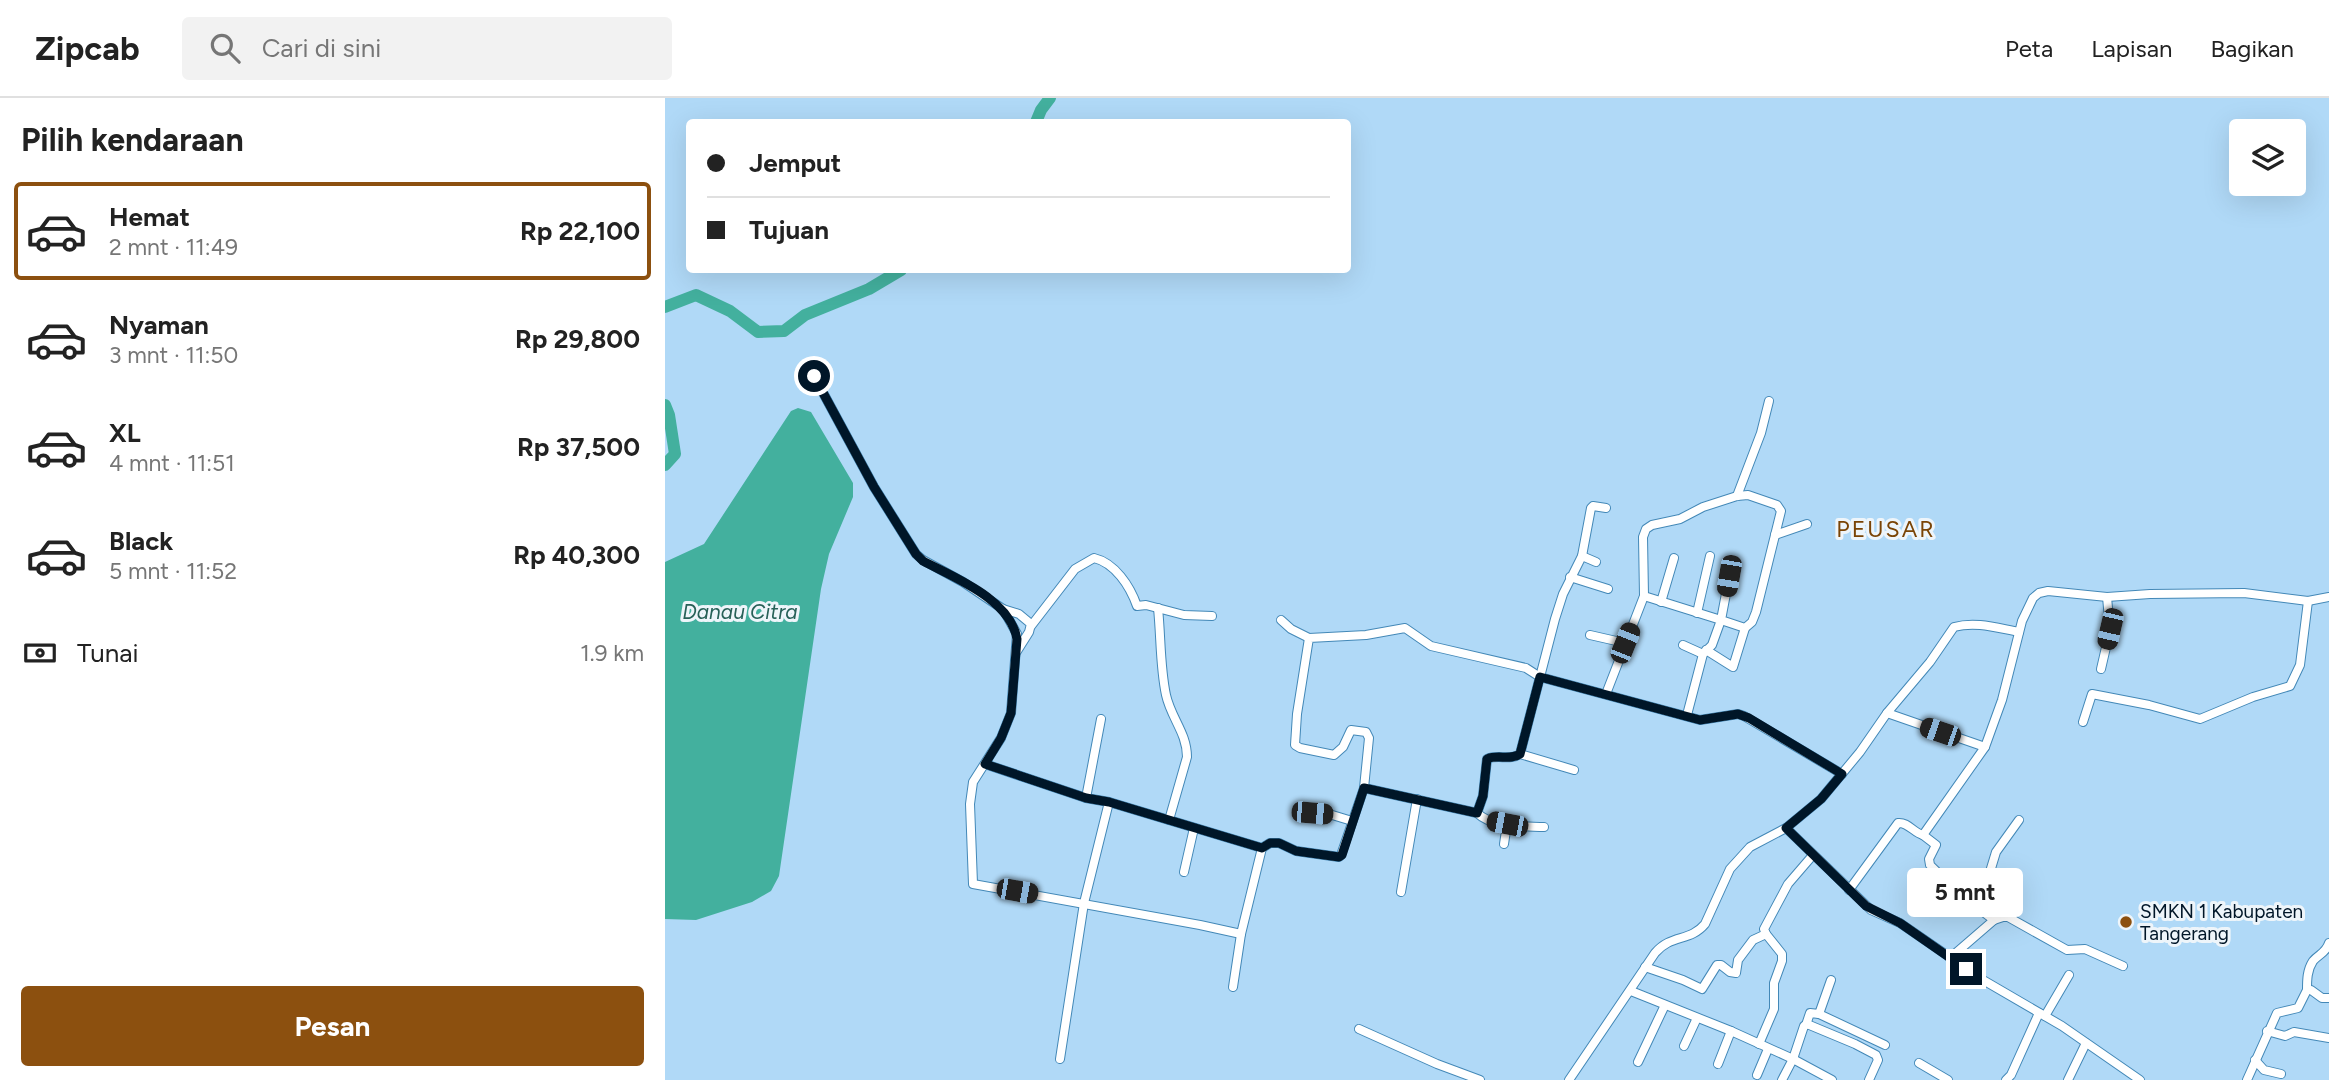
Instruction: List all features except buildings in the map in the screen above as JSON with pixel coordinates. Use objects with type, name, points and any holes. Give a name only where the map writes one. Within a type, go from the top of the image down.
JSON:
[{"type":"street","points":[[814,376],[874,487],[916,554],[923,561],[964,582],[1003,609],[1025,618],[1031,626]]},
{"type":"street","points":[[1737,496],[1761,433],[1769,401]]},
{"type":"street","points":[[1606,694],[1644,596],[1643,537],[1646,529],[1651,525],[1680,519],[1703,507],[1737,496],[1748,495],[1777,505],[1781,511],[1756,612],[1752,622],[1745,628],[1736,664],[1733,667],[1705,652],[1682,645]]},
{"type":"street","points":[[1520,754],[1555,619],[1570,577],[1582,556],[1591,508],[1606,508]]},
{"type":"street","points":[[1775,535],[1807,524]]},
{"type":"street","points":[[1582,556],[1596,562]]},
{"type":"street","points":[[1697,613],[1710,556]]},
{"type":"street","points":[[1016,652],[1031,626],[1076,569],[1094,558],[1113,567],[1128,587],[1137,606],[1143,605],[1184,615],[1212,615]]},
{"type":"street","points":[[1661,602],[1674,558]]},
{"type":"street","points":[[1687,715],[1705,652],[1712,645],[1721,620],[1732,562]]},
{"type":"street","points":[[1570,577],[1608,589]]},
{"type":"street","points":[[1923,835],[1985,747],[2002,700],[2019,632],[2029,604],[2039,593],[2048,591],[2107,597],[2244,593],[2308,601],[2329,597]]},
{"type":"street","points":[[1644,596],[1745,628]]},
{"type":"street","points":[[2101,669],[2110,629],[2107,597]]},
{"type":"street","points":[[2083,722],[2092,694],[2149,705],[2200,719],[2253,696],[2290,686],[2300,665],[2308,601]]},
{"type":"street","points":[[1158,608],[1166,696],[1187,748],[1187,757],[1169,820]]},
{"type":"street","points":[[1003,609],[1017,634],[1011,713],[1001,738],[972,782],[970,804],[973,884],[1241,934]]},
{"type":"street","points":[[1281,620],[1309,638],[1366,635],[1405,628],[1431,646],[1526,668],[1540,677],[1687,715],[1708,720],[1738,714],[1842,774]]},
{"type":"street","points":[[1569,1080],[1662,945],[1700,930],[1705,925],[1730,869],[1750,847],[1786,828],[1821,799],[1930,662],[1954,627],[1980,625],[2019,632]]},
{"type":"street","points":[[1590,635],[1625,643]]},
{"type":"street","points":[[1233,987],[1241,934],[1262,848],[1270,843],[1279,843],[1296,851],[1339,857],[1342,855],[1364,788],[1369,743],[1366,732],[1351,730],[1343,747],[1334,755],[1295,745],[1309,638]]},
{"type":"street","points":[[1887,713],[1985,747]]},
{"type":"street","points":[[1086,798],[1101,719]]},
{"type":"street","points":[[1477,813],[1483,796],[1487,759],[1500,756],[1512,758],[1520,754],[1574,770]]},
{"type":"street","points":[[985,764],[1086,798],[1109,802],[1262,848]]},
{"type":"street","points":[[1364,788],[1477,813],[1487,820],[1544,827]]},
{"type":"street","points":[[1401,892],[1417,799]]},
{"type":"street","points":[[1060,1059],[1084,903],[1109,802]]},
{"type":"street","points":[[1301,811],[1329,814],[1352,821]]},
{"type":"street","points":[[1971,902],[1989,875],[1996,852],[2019,820]]},
{"type":"street","points":[[1849,890],[1898,823],[1903,823],[1936,845],[1929,859],[1930,865],[1994,920]]},
{"type":"street","points":[[1504,844],[1507,824]]},
{"type":"street","points":[[1184,872],[1194,828]]},
{"type":"street","points":[[1786,828],[1871,910],[1900,923],[2140,1080]]},
{"type":"street","points":[[1759,1044],[1774,1009],[1775,983],[1782,961],[1782,954],[1766,934],[1767,923],[1787,884],[1813,855]]},
{"type":"street","points":[[1950,958],[1994,920],[2008,917],[2067,950],[2085,949],[2123,966]]},
{"type":"street","points":[[1645,968],[1683,979],[1702,989],[1717,965],[1735,973],[1738,960],[1753,940],[1766,934]]},
{"type":"street","points":[[2247,1080],[2277,1013],[2298,1008],[2307,990],[2310,968],[2315,959],[2325,952],[2329,943]]},
{"type":"street","points":[[2006,1080],[2042,1015],[2069,975]]},
{"type":"street","points":[[1819,1014],[1831,980]]},
{"type":"street","points":[[2307,990],[2322,998],[2329,998]]},
{"type":"street","points":[[1631,991],[1731,1031],[1793,1059],[1814,1076],[1832,1080]]},
{"type":"street","points":[[1638,1062],[1665,1005]]},
{"type":"street","points":[[1782,1080],[1810,1013],[1819,1014],[1885,1045]]},
{"type":"street","points":[[1684,1046],[1697,1018]]},
{"type":"street","points":[[1806,1025],[1812,1025],[1876,1055],[1878,1060],[1869,1080]]},
{"type":"street","points":[[1359,1029],[1480,1080]]},
{"type":"street","points":[[1718,1064],[1731,1031]]},
{"type":"street","points":[[2267,1031],[2285,1036],[2294,1032],[2329,1038]]},
{"type":"street","points":[[2068,1080],[2086,1043]]},
{"type":"street","points":[[1757,1075],[1768,1049]]},
{"type":"street","points":[[2255,1060],[2264,1070],[2281,1074]]},
{"type":"street","points":[[1919,1063],[1948,1080]]},
{"type":"water","name":"Danau Citra","points":[[798,408],[811,412],[853,483],[853,497],[829,554],[821,589],[779,876],[771,891],[752,902],[696,920],[665,919],[665,562],[704,544],[791,411]]},
{"type":"waterway","points":[[1037,119],[1050,98]]},
{"type":"waterway","points":[[665,307],[696,295],[730,311],[758,332],[784,331],[805,315],[869,289],[896,273]]},
{"type":"waterway","points":[[665,405],[675,454],[665,465]]},
{"type":"place","name":"SMKN 1 Kabupaten Tangerang","points":[[2126,922]]},
{"type":"district","name":"PEUSAR","points":[[1886,529]]},
{"type":"route","points":[[814,376],[874,487],[916,554],[923,561],[964,582],[1003,609],[1015,630],[1017,639],[1011,713],[1001,738],[985,764],[1086,798],[1109,802],[1262,848],[1270,843],[1279,843],[1296,851],[1339,857],[1342,855],[1364,788],[1477,813],[1483,796],[1487,759],[1500,756],[1512,758],[1520,754],[1540,677],[1700,720],[1738,714],[1842,774],[1821,799],[1786,828],[1871,910],[1900,923],[1966,969]]}]
